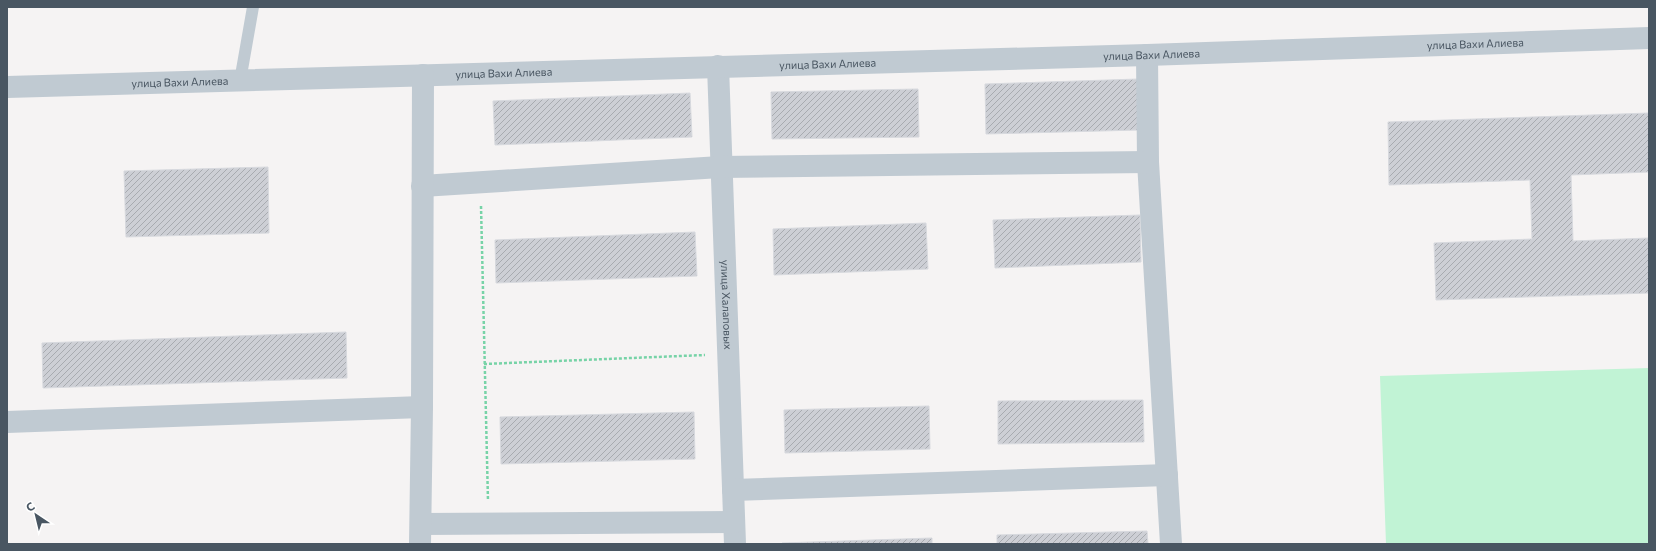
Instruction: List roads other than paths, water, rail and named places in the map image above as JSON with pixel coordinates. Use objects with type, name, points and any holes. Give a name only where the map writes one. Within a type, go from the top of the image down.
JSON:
[{"type":"street","name":"улица Вахи Алиева","points":[[7,87],[1147,55],[1649,38]]},
{"type":"street","points":[[1147,55],[1148,162],[1171,544]]},
{"type":"street","name":"улица Халаповых","points":[[718,66],[720,167],[735,544]]},
{"type":"street","points":[[423,75],[420,534],[488,523],[734,522]]},
{"type":"street","points":[[422,186],[720,167],[1148,162]]},
{"type":"street","points":[[7,422],[422,407]]},
{"type":"street","points":[[733,490],[1167,475]]},
{"type":"lane","points":[[240,81],[253,7]]}]
